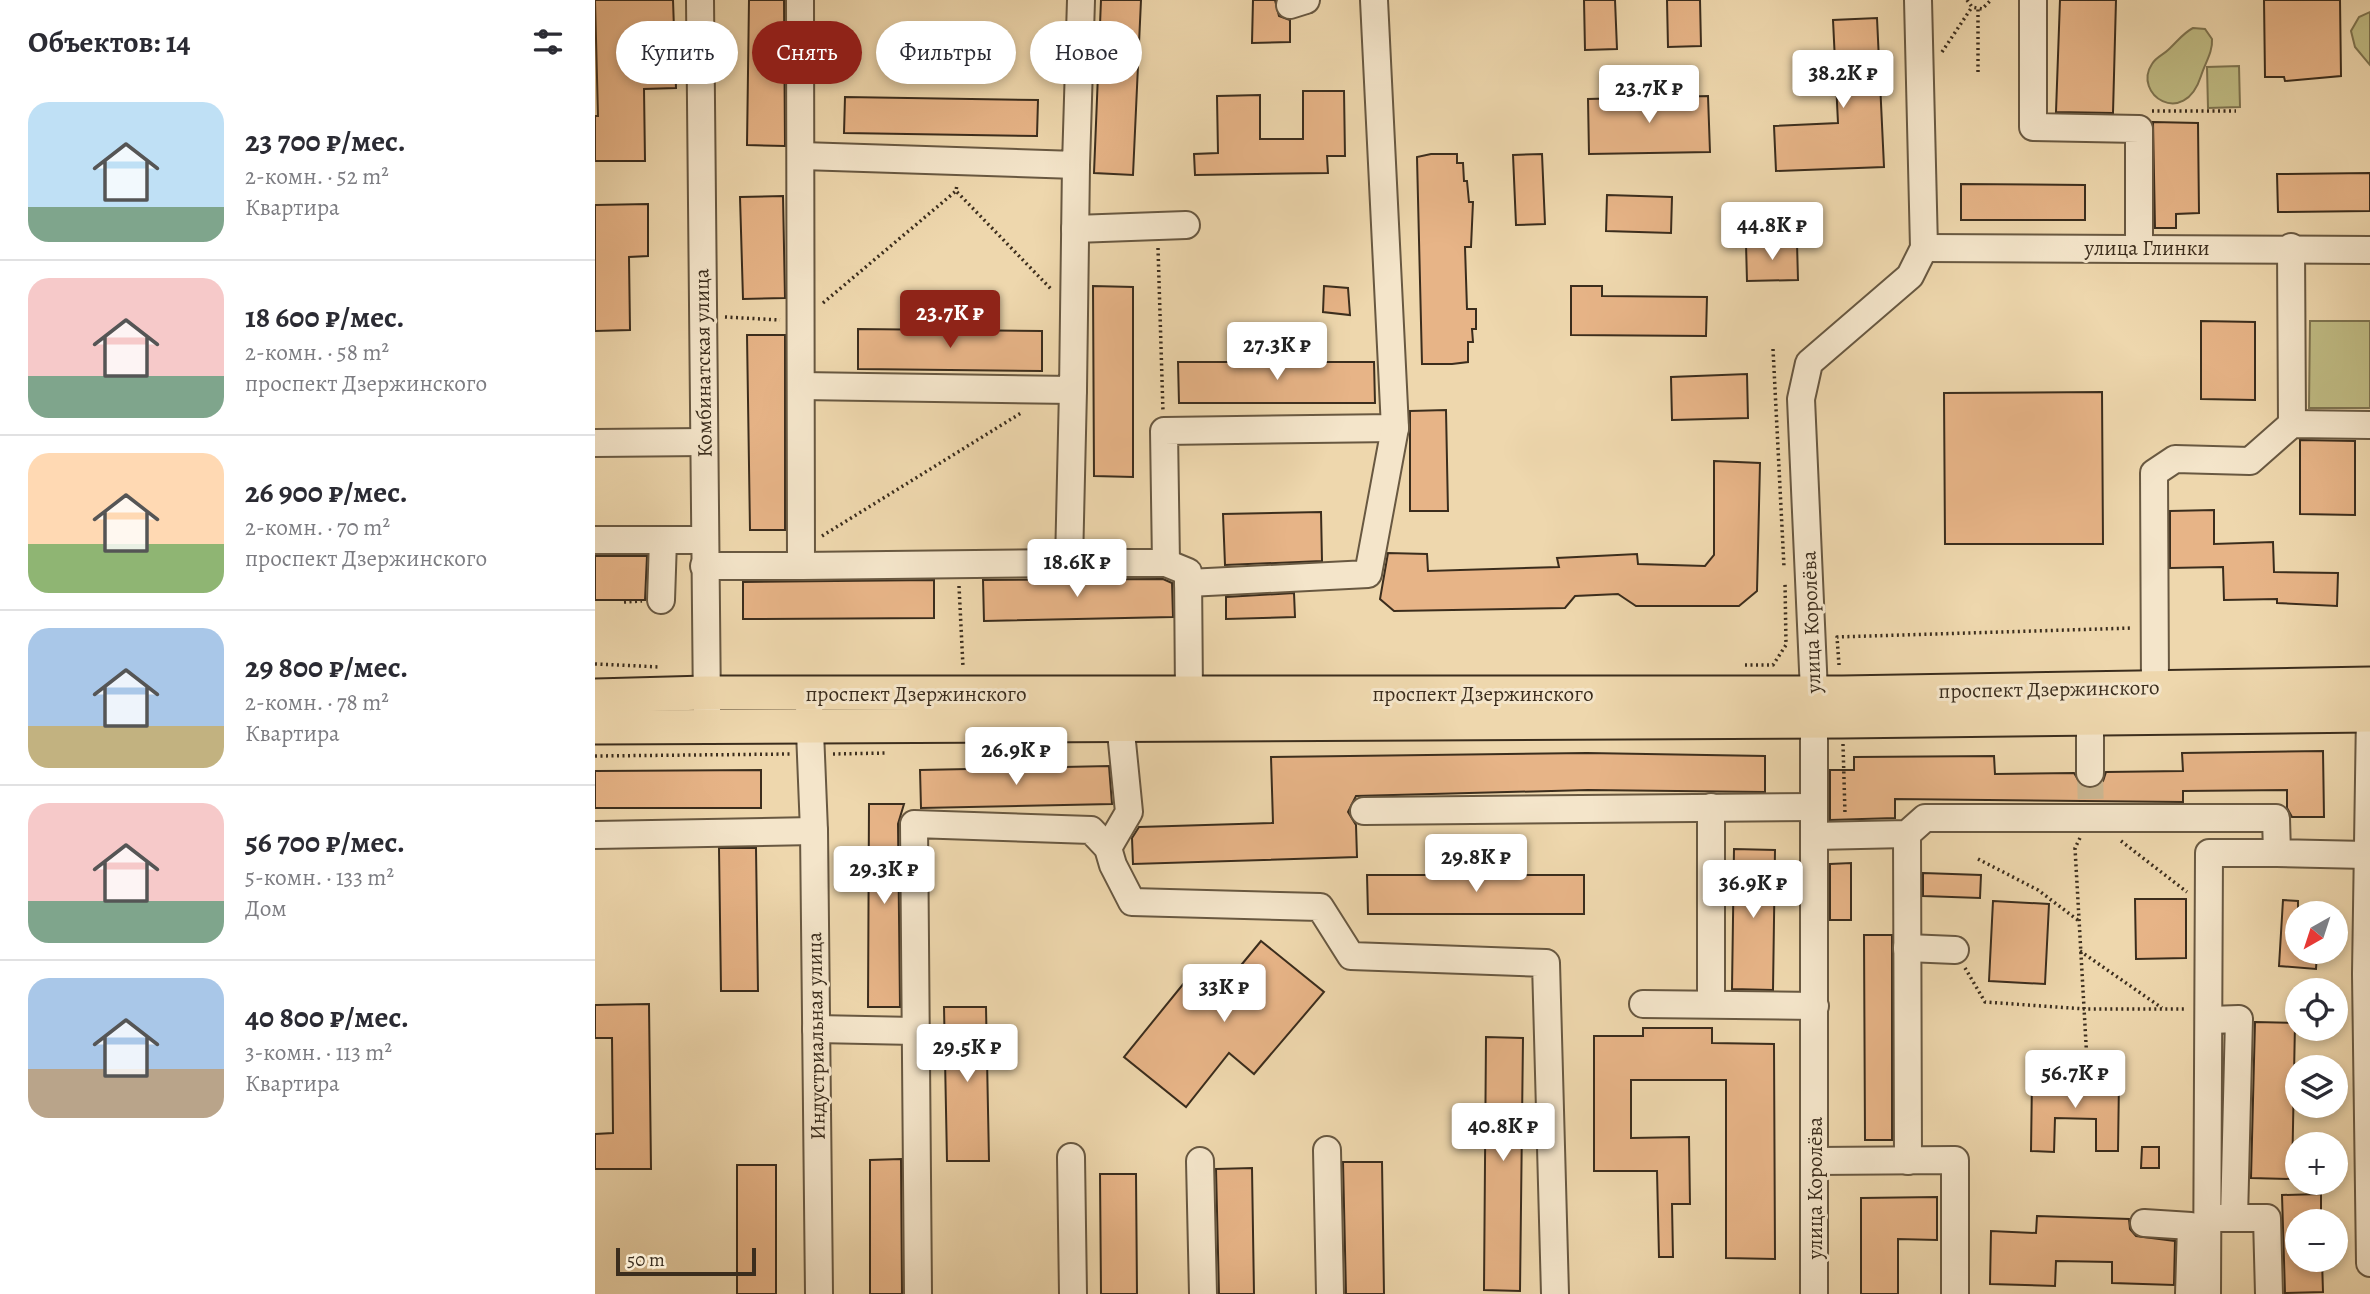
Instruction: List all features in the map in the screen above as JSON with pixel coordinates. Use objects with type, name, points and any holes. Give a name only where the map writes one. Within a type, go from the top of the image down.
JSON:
[{"type":"main road","name":"проспект Дзержинского","points":[[595,696],[707,696],[809,709],[1120,722],[1814,706],[2155,687],[2370,684]]},
{"type":"main road","name":"проспект Дзержинского","points":[[809,709],[1189,695],[1814,706],[2089,718],[2370,715]]},
{"type":"main road","name":"проспект Дзержинского","points":[[595,727],[707,696]]},
{"type":"street","name":"Комбинатская улица","points":[[700,0],[707,696]]},
{"type":"street","points":[[800,0],[801,557]]},
{"type":"street","points":[[1069,563],[1081,0]]},
{"type":"street","points":[[1188,583],[1369,574],[1395,428],[1374,0]]},
{"type":"street","points":[[1918,0],[1924,248]]},
{"type":"street","points":[[2033,0],[2033,127],[2143,129],[2139,248]]},
{"type":"street","points":[[802,156],[1076,165]]},
{"type":"street","points":[[1075,229],[1186,225]]},
{"type":"street","points":[[2291,247],[2292,424]]},
{"type":"street","name":"улица Глинки","points":[[1924,248],[2291,247],[2370,250]]},
{"type":"street","name":"улица Королёва","points":[[1814,1294],[1814,706],[1801,399],[1809,363],[1910,276],[1924,248]]},
{"type":"street","points":[[801,386],[1073,390]]},
{"type":"street","points":[[2155,687],[2154,473],[2175,459],[2251,461],[2292,424],[2370,425]]},
{"type":"street","points":[[1166,563],[1164,431],[1395,428]]},
{"type":"street","points":[[595,443],[704,442]]},
{"type":"street","points":[[595,540],[663,540],[704,553],[958,564],[1166,563],[1188,572],[1189,695]]},
{"type":"street","points":[[661,600],[663,540]]},
{"type":"street","name":"Индустриальная улица","points":[[809,709],[814,831],[819,1294]]},
{"type":"street","points":[[2370,715],[2366,855],[2370,1264]]},
{"type":"street","points":[[2089,718],[2090,773]]},
{"type":"street","points":[[1108,848],[1129,812],[1120,722]]},
{"type":"street","points":[[1711,807],[1711,1004]]},
{"type":"street","points":[[1364,811],[1814,807]]},
{"type":"street","points":[[1814,836],[1907,834],[1925,818],[2276,818],[2277,853]]},
{"type":"street","points":[[918,1294],[914,824],[1091,830],[1108,848],[1113,865],[1132,902],[1320,907],[1351,956],[1546,963],[1555,1294]]},
{"type":"street","points":[[595,835],[814,831]]},
{"type":"street","points":[[1907,834],[1908,1161]]},
{"type":"street","points":[[2207,1294],[2221,1218],[2210,1015],[2209,853],[2366,855]]},
{"type":"street","points":[[1907,948],[1955,950]]},
{"type":"street","points":[[1643,1004],[1815,1006]]},
{"type":"street","points":[[816,1029],[915,1031]]},
{"type":"street","points":[[1328,1150],[1330,1294]]},
{"type":"street","points":[[1071,1157],[1073,1294]]},
{"type":"street","points":[[1815,1161],[1955,1160],[1955,1294]]},
{"type":"street","points":[[1201,1161],[1203,1294]]},
{"type":"street","points":[[2221,1218],[2267,1218],[2269,1294]]},
{"type":"street","points":[[2144,1223],[2191,1226],[2189,1294]]},
{"type":"path","points":[[1967,0],[1972,7],[1978,9],[1987,6],[1991,0]]},
{"type":"path","points":[[1938,58],[1972,7]]},
{"type":"path","points":[[1978,9],[1978,72]]},
{"type":"path","points":[[2143,129],[2139,112],[2236,111]]},
{"type":"path","points":[[957,161],[956,191],[1075,313]]},
{"type":"path","points":[[703,316],[801,322],[956,191]]},
{"type":"path","points":[[1157,226],[1164,431]]},
{"type":"path","points":[[1732,665],[1773,665],[1786,645],[1773,349]]},
{"type":"path","points":[[801,557],[1023,411]]},
{"type":"path","points":[[958,564],[963,667],[976,668]]},
{"type":"path","points":[[1839,665],[1837,637],[2155,627]]},
{"type":"path","points":[[595,664],[707,696]]},
{"type":"path","points":[[1843,744],[1846,835]]},
{"type":"path","points":[[2088,1079],[2075,848],[2090,816],[2209,909]]},
{"type":"path","points":[[1979,859],[2038,890],[2079,921]]},
{"type":"path","points":[[1955,950],[1985,1002],[2085,1009],[2163,1009],[2210,1015]]},
{"type":"path","points":[[2080,951],[2163,1009]]},
{"type":"shaded area","points":[[2370,12],[2370,65],[2355,47],[2351,31],[2359,17]]},
{"type":"shaded area","points":[[2193,28],[2205,29],[2212,39],[2201,76],[2193,92],[2183,101],[2163,101],[2154,95],[2149,86],[2148,75],[2152,64]]},
{"type":"shaded area","points":[[2239,66],[2240,107],[2208,108],[2207,67]]},
{"type":"shaded area","points":[[2310,321],[2370,321],[2370,408],[2309,408]]},
{"type":"building","points":[[595,0],[673,0],[674,21],[616,21],[616,84],[676,84],[676,88],[644,89],[645,161],[595,161],[595,116],[598,116]]},
{"type":"building","points":[[749,0],[784,0],[784,21],[752,21],[752,84],[785,84],[785,146],[747,145]]},
{"type":"building","points":[[1101,0],[1141,0],[1140,21],[1100,21]]},
{"type":"building","points":[[1253,0],[1275,0],[1279,16],[1290,20],[1290,42],[1252,43]]},
{"type":"building","points":[[1584,0],[1615,0],[1617,49],[1585,50]]},
{"type":"building","points":[[1667,0],[1700,0],[1701,46],[1668,47]]},
{"type":"building","points":[[2060,0],[2116,0],[2113,113],[2056,112]]},
{"type":"building","points":[[2264,0],[2340,0],[2341,76],[2285,81],[2284,77],[2265,77]]},
{"type":"building","points":[[1877,18],[1884,167],[1776,171],[1774,126],[1838,123],[1833,20]]},
{"type":"building","points":[[1098,84],[1137,84],[1133,175],[1094,173]]},
{"type":"building","points":[[1303,91],[1344,91],[1345,156],[1327,156],[1328,173],[1195,175],[1194,154],[1218,153],[1217,96],[1260,95],[1260,139],[1303,139]]},
{"type":"building","points":[[1708,96],[1710,152],[1589,154],[1588,99]]},
{"type":"building","points":[[845,97],[1038,100],[1037,136],[844,133]]},
{"type":"building","points":[[2153,122],[2198,123],[2199,213],[2176,214],[2176,228],[2155,228]]},
{"type":"building","points":[[1457,154],[1457,163],[1463,163],[1469,202],[1473,202],[1471,247],[1465,247],[1467,309],[1476,309],[1476,329],[1472,329],[1473,342],[1468,342],[1468,362],[1422,364],[1417,157]]},
{"type":"building","points":[[1542,154],[1545,224],[1516,225],[1513,155]]},
{"type":"building","points":[[2370,173],[2370,211],[2278,212],[2277,174]]},
{"type":"building","points":[[1961,184],[2085,185],[2085,220],[1961,220]]},
{"type":"building","points":[[1607,195],[1672,197],[1671,233],[1606,231]]},
{"type":"building","points":[[783,196],[785,298],[743,299],[740,197]]},
{"type":"building","points":[[648,204],[648,256],[629,257],[630,330],[595,331],[595,205]]},
{"type":"building","points":[[1797,243],[1798,280],[1747,281],[1746,244]]},
{"type":"building","points":[[1093,286],[1133,287],[1133,477],[1094,476]]},
{"type":"building","points":[[1324,286],[1348,288],[1350,315],[1323,312]]},
{"type":"building","points":[[1571,286],[1602,286],[1602,296],[1707,297],[1706,336],[1571,335]]},
{"type":"building","points":[[2201,321],[2255,322],[2255,400],[2201,399]]},
{"type":"building","points":[[858,329],[1042,331],[1042,371],[858,369]]},
{"type":"building","points":[[747,335],[785,335],[785,530],[750,530]]},
{"type":"building","points":[[1178,362],[1374,362],[1375,403],[1179,403]]},
{"type":"building","points":[[1747,374],[1748,418],[1672,420],[1671,377]]},
{"type":"building","points":[[2102,392],[2103,544],[1945,544],[1944,393]]},
{"type":"building","points":[[1446,410],[1448,511],[1410,511],[1410,411]]},
{"type":"building","points":[[2300,440],[2355,441],[2355,515],[2300,514]]},
{"type":"building","points":[[1714,461],[1760,463],[1757,591],[1739,606],[1636,606],[1618,594],[1575,596],[1565,608],[1394,611],[1380,599],[1388,553],[1427,554],[1428,571],[1559,567],[1557,558],[1637,554],[1638,564],[1705,566],[1714,555]]},
{"type":"building","points":[[2214,510],[2214,544],[2273,542],[2274,572],[2338,573],[2337,606],[2277,603],[2277,599],[2224,600],[2223,567],[2170,568],[2170,511]]},
{"type":"building","points":[[1321,512],[1322,561],[1225,565],[1223,514]]},
{"type":"building","points":[[595,556],[647,556],[645,600],[595,600]]},
{"type":"building","points":[[1163,579],[1172,583],[1173,617],[984,621],[983,580]]},
{"type":"building","points":[[934,580],[934,618],[743,619],[743,582]]},
{"type":"building","points":[[1294,593],[1295,617],[1226,619],[1226,597]]},
{"type":"building","points":[[2323,751],[2324,817],[2292,817],[2287,808],[2287,790],[2183,791],[2183,802],[1895,799],[1895,818],[1830,820],[1830,770],[1854,770],[1854,757],[1994,756],[1995,774],[2074,773],[2082,786],[2091,789],[2103,781],[2106,772],[2183,771],[2182,753]]},
{"type":"building","points":[[1587,753],[1765,756],[1765,792],[1588,790],[1356,796],[1348,812],[1356,825],[1357,857],[1133,864],[1132,838],[1139,827],[1273,823],[1271,757]]},
{"type":"building","points":[[1109,766],[1112,804],[921,808],[920,770]]},
{"type":"building","points":[[761,770],[761,808],[595,808],[595,771]]},
{"type":"building","points":[[869,804],[904,804],[898,824],[900,1007],[868,1007]]},
{"type":"building","points":[[719,848],[756,848],[758,991],[721,991]]},
{"type":"building","points":[[1734,849],[1775,850],[1773,990],[1732,989]]},
{"type":"building","points":[[1851,863],[1851,920],[1830,920],[1830,864]]},
{"type":"building","points":[[1923,873],[1981,875],[1980,898],[1923,896]]},
{"type":"building","points":[[1367,875],[1584,875],[1584,914],[1368,914]]},
{"type":"building","points":[[2135,899],[2186,899],[2186,958],[2136,959]]},
{"type":"building","points":[[2283,900],[2298,901],[2285,901],[2285,964],[2316,964],[2316,969],[2279,966]]},
{"type":"building","points":[[1993,901],[2049,904],[2045,984],[1989,981]]},
{"type":"building","points":[[1864,935],[1892,935],[1892,1140],[1865,1140]]},
{"type":"building","points":[[1261,941],[1324,992],[1254,1074],[1229,1053],[1186,1107],[1124,1057],[1193,972],[1219,992]]},
{"type":"building","points":[[649,1004],[651,1169],[595,1169],[595,1134],[613,1133],[612,1038],[595,1038],[595,1005]]},
{"type":"building","points":[[944,1007],[986,1007],[989,1161],[947,1161]]},
{"type":"building","points":[[2255,1022],[2285,1023],[2285,1041],[2295,1041],[2294,1055],[2285,1055],[2285,1118],[2293,1118],[2293,1132],[2285,1132],[2285,1179],[2251,1178]]},
{"type":"building","points":[[1643,1028],[1712,1028],[1712,1043],[1774,1044],[1775,1259],[1726,1258],[1726,1080],[1631,1080],[1631,1138],[1689,1137],[1690,1204],[1672,1204],[1673,1257],[1659,1257],[1657,1171],[1594,1171],[1594,1036],[1643,1036]]},
{"type":"building","points":[[1486,1037],[1523,1038],[1520,1291],[1484,1290]]},
{"type":"building","points":[[2032,1078],[2119,1080],[2118,1151],[2096,1151],[2096,1119],[2055,1118],[2054,1152],[2031,1151]]},
{"type":"building","points":[[2142,1147],[2159,1147],[2159,1168],[2141,1168]]},
{"type":"building","points":[[901,1159],[902,1294],[870,1294],[870,1160]]},
{"type":"building","points":[[1343,1162],[1382,1162],[1384,1294],[1346,1294]]},
{"type":"building","points":[[737,1165],[776,1165],[776,1294],[737,1294]]},
{"type":"building","points":[[1252,1168],[1254,1294],[1219,1294],[1216,1169]]},
{"type":"building","points":[[1100,1174],[1136,1174],[1137,1294],[1101,1294]]},
{"type":"building","points":[[2282,1195],[2321,1195],[2321,1209],[2285,1209],[2285,1272],[2322,1272],[2323,1292],[2285,1293]]},
{"type":"building","points":[[1937,1197],[1937,1240],[1898,1239],[1898,1294],[1861,1294],[1861,1198]]},
{"type":"building","points":[[2037,1216],[2129,1219],[2130,1229],[2136,1236],[2175,1241],[2174,1285],[2112,1283],[2112,1262],[2056,1261],[2055,1286],[1990,1284],[1991,1231],[2036,1233]]},
{"type":"tunnel","points":[[2090,773],[2091,813]]}]
